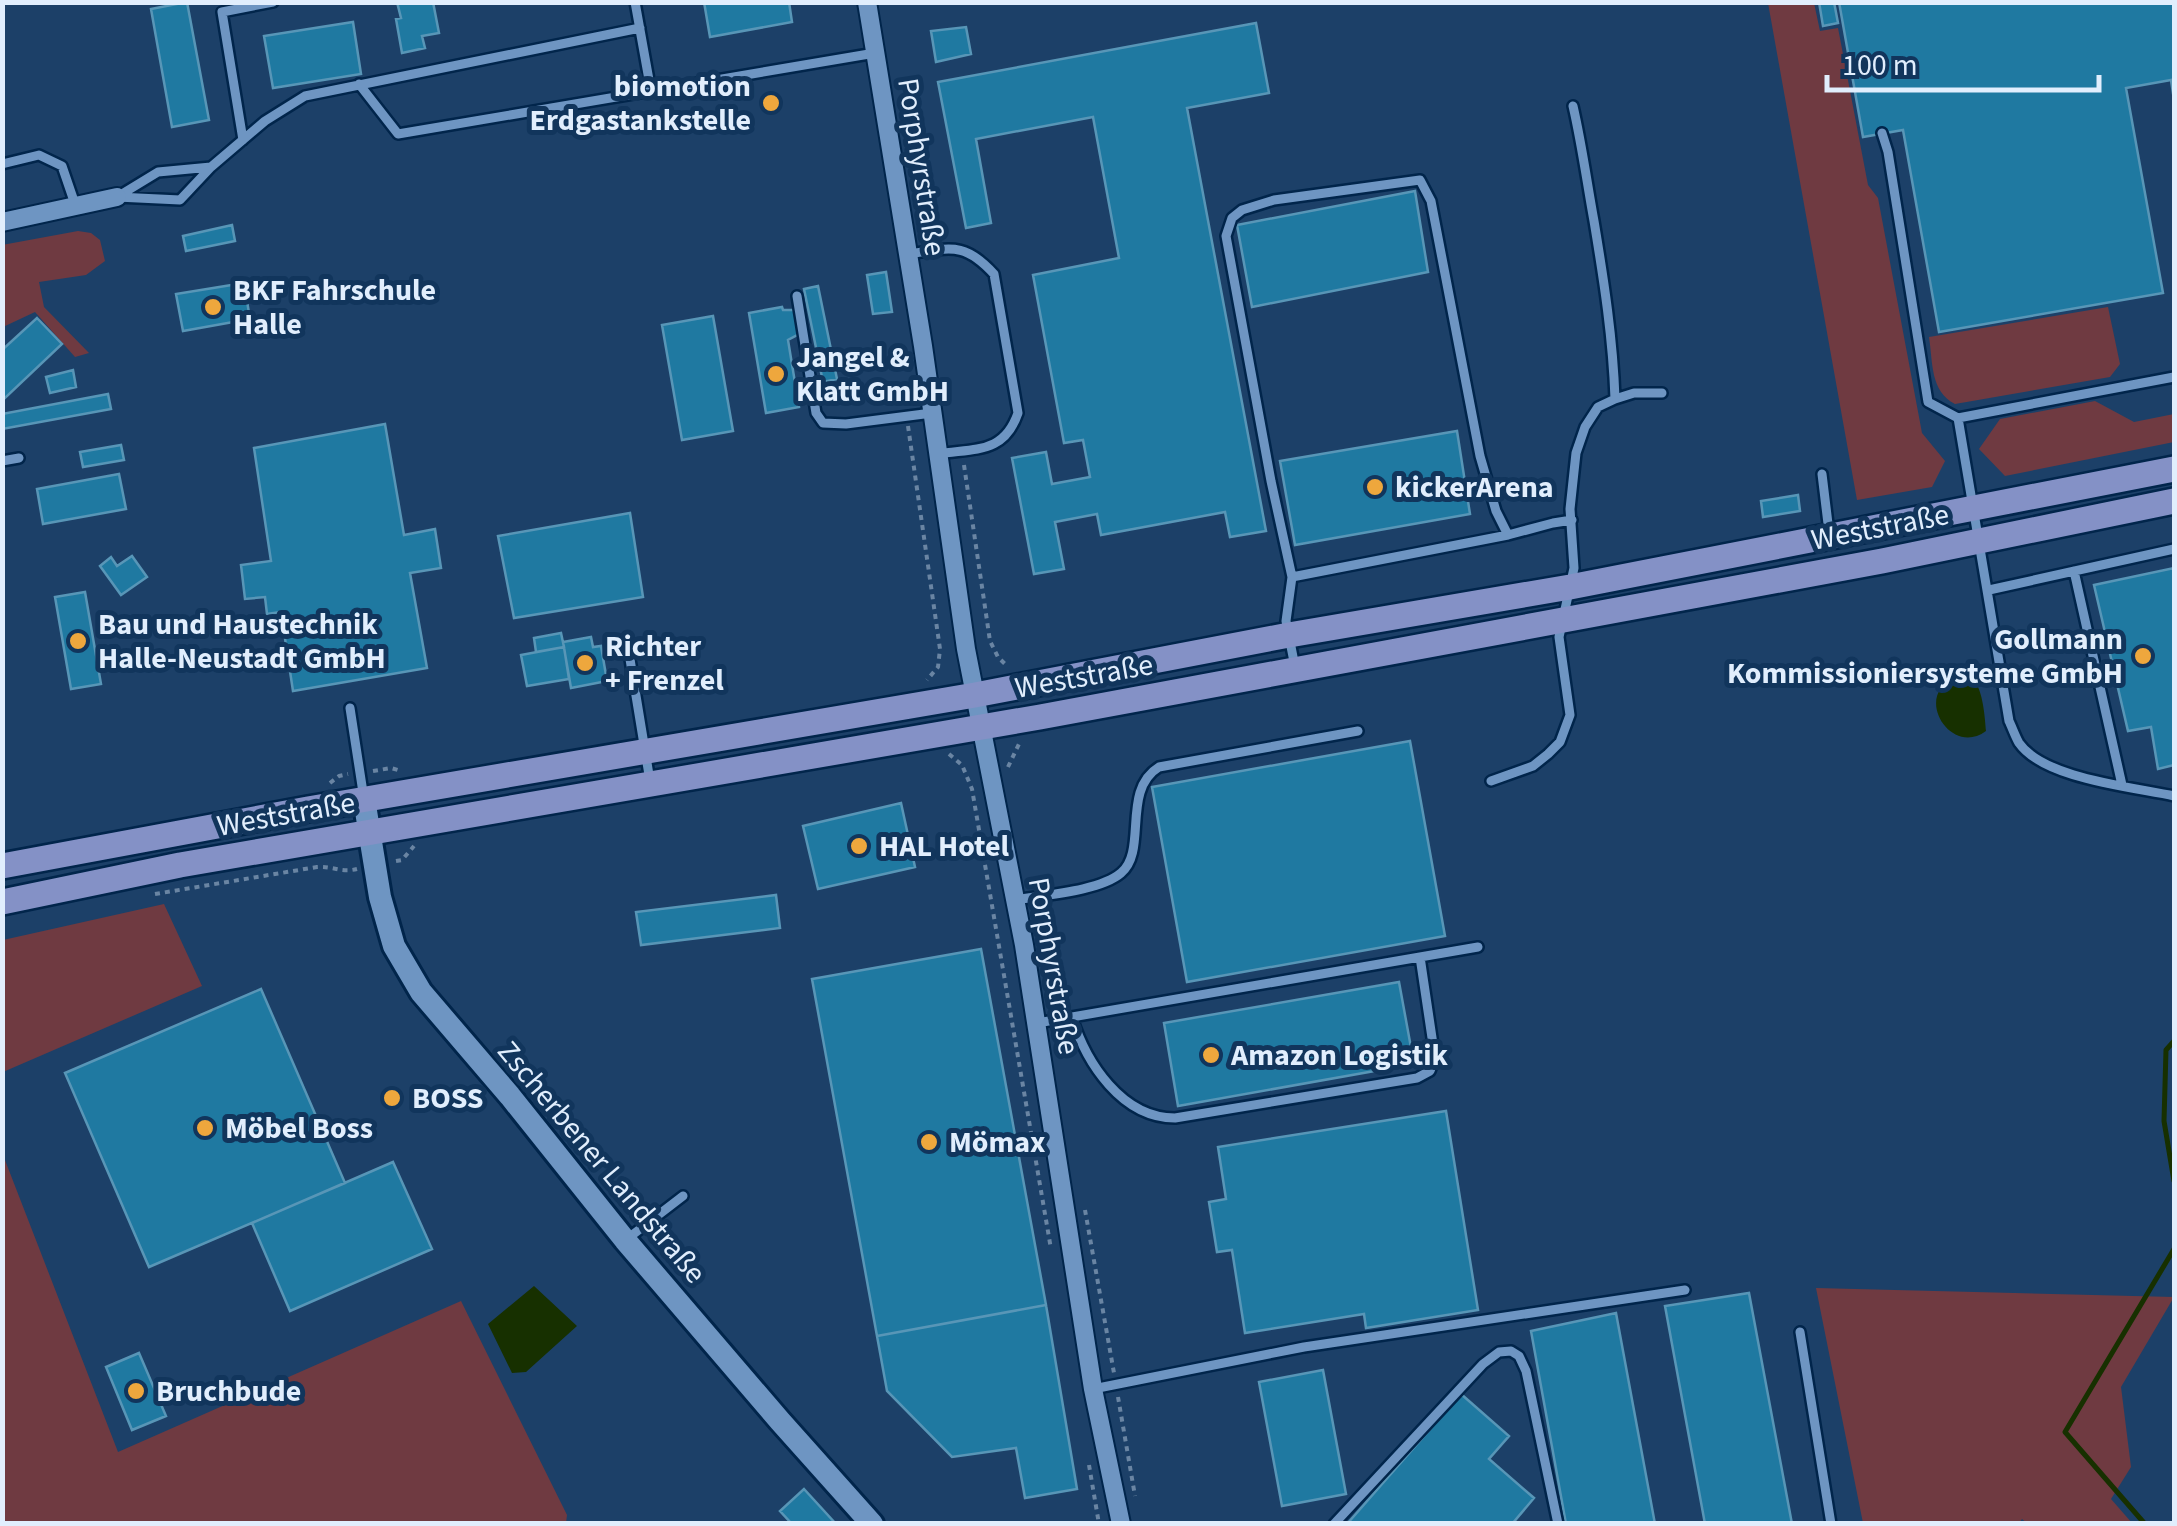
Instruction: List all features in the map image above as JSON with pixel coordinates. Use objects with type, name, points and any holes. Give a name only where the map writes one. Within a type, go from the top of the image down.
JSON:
[{"type":"main road","points":[[364,799],[976,695],[1289,635],[1570,587],[2174,468]]},
{"type":"main road","name":"Weststraße","points":[[2,902],[180,865],[982,728],[1882,561],[1982,550],[2174,501]]},
{"type":"main road","name":"Weststraße","points":[[2,866],[364,799]]},
{"type":"street","name":"Porphyrstraße","points":[[868,2],[966,648],[1016,900],[1093,1389],[1120,1524]]},
{"type":"street","points":[[2,222],[117,196]]},
{"type":"street","name":"Zscherbener Landstraße","points":[[364,799],[380,897],[394,946],[421,992],[625,1240],[872,1524]]},
{"type":"lane","points":[[243,140],[222,12],[274,2]]},
{"type":"lane","points":[[635,2],[651,91]]},
{"type":"lane","points":[[117,196],[180,200],[211,167],[265,121],[306,96],[640,28]]},
{"type":"lane","points":[[359,84],[398,134],[876,53]]},
{"type":"lane","points":[[1573,106],[1605,287],[1616,400]]},
{"type":"lane","points":[[1882,133],[1928,402],[1958,418],[2174,376]]},
{"type":"lane","points":[[2,164],[39,155],[62,166],[76,206]]},
{"type":"lane","points":[[117,196],[158,172],[211,167]]},
{"type":"lane","points":[[1296,670],[1286,621],[1292,577],[1270,482],[1226,236],[1232,218],[1242,210],[1274,200],[1420,180],[1431,201],[1480,456],[1496,511],[1508,535]]},
{"type":"lane","points":[[907,254],[958,248],[980,259],[994,274],[1018,413],[1000,442],[938,454]]},
{"type":"lane","points":[[797,296],[818,418],[823,423],[846,424],[932,413]]},
{"type":"lane","points":[[1491,781],[1532,766],[1560,742],[1570,715],[1559,637],[1574,568],[1570,509],[1576,453],[1585,427],[1598,407],[1634,393],[1662,393]]},
{"type":"lane","points":[[1958,418],[2009,720],[2019,744],[2043,764],[2070,774],[2174,796]]},
{"type":"lane","points":[[2,461],[20,458]]},
{"type":"lane","points":[[1822,474],[1830,535]]},
{"type":"lane","points":[[1292,577],[1572,520]]},
{"type":"lane","points":[[1988,590],[2174,549]]},
{"type":"lane","points":[[2074,572],[2122,785]]},
{"type":"lane","points":[[628,647],[650,783]]},
{"type":"lane","name":"Weststraße","points":[[350,708],[364,799]]},
{"type":"lane","points":[[1016,900],[1086,887],[1118,876],[1126,869],[1140,792],[1144,780],[1159,767],[1358,731]]},
{"type":"lane","points":[[1037,1023],[1478,947]]},
{"type":"lane","points":[[1072,1017],[1089,1060],[1136,1108],[1160,1118],[1306,1098],[1418,1078],[1430,1071],[1435,1058],[1420,957]]},
{"type":"lane","points":[[625,1240],[683,1196]]},
{"type":"lane","points":[[1093,1389],[1304,1347],[1684,1290]]},
{"type":"lane","points":[[1800,1332],[1831,1524]]},
{"type":"lane","points":[[1334,1524],[1482,1364],[1499,1352],[1511,1351],[1519,1356],[1526,1371],[1558,1524]]},
{"type":"path","points":[[907,416],[940,649],[938,667]]},
{"type":"path","points":[[962,450],[990,641],[998,658]]},
{"type":"path","points":[[956,758],[972,790],[1052,1253]]},
{"type":"path","points":[[1089,1466],[1099,1524]]},
{"type":"shaded area","points":[[1768,3],[1814,3],[1820,31],[1838,28],[1868,185],[1878,198],[1922,433],[1945,461],[1932,487],[1857,500]]},
{"type":"shaded area","points":[[78,231],[91,233],[100,240],[105,261],[86,275],[39,282],[44,307],[89,353],[75,357],[35,312],[3,327],[2,245]]},
{"type":"shaded area","points":[[2108,307],[2120,364],[2110,377],[1955,404],[1937,384],[1929,337]]},
{"type":"shaded area","points":[[2095,401],[2134,422],[2174,414],[2174,442],[2005,476],[1979,449],[2000,419]]},
{"type":"shaded area","points":[[1957,677],[1972,679],[1981,697],[1986,731],[1973,737],[1949,730],[1936,708],[1944,685]]},
{"type":"shaded area","points":[[164,904],[202,986],[3,1072],[3,940]]},
{"type":"shaded area","points":[[3,1155],[118,1452],[461,1301],[567,1515],[566,1523],[3,1523]]},
{"type":"shaded area","points":[[534,1286],[577,1326],[526,1372],[512,1373],[488,1324]]},
{"type":"shaded area","points":[[1816,1288],[2174,1297],[2121,1387],[2131,1467],[2111,1499],[2132,1523],[2028,1524],[2022,1519],[2018,1524],[1863,1523]]},
{"type":"building","points":[[187,2],[209,120],[172,127],[151,9]]},
{"type":"building","points":[[397,2],[433,2],[439,33],[422,36],[425,48],[402,53]]},
{"type":"building","points":[[704,2],[789,2],[792,22],[710,37]]},
{"type":"building","points":[[1819,2],[1834,2],[1838,23],[1823,26]]},
{"type":"building","points":[[1839,2],[2174,2],[2174,100],[2171,80],[2126,88],[2163,293],[1939,332],[1903,130],[1863,137]]},
{"type":"building","points":[[353,22],[361,74],[273,88],[264,36]]},
{"type":"building","points":[[1256,23],[1269,93],[1187,108],[1266,531],[1230,537],[1225,512],[1101,535],[1097,514],[1055,522],[1064,569],[1034,574],[1012,458],[1046,452],[1052,484],[1090,477],[1083,440],[1064,443],[1033,275],[1119,258],[1093,117],[976,139],[991,223],[966,228],[938,82]]},
{"type":"building","points":[[966,27],[971,54],[936,62],[931,31]]},
{"type":"building","points":[[1415,191],[1428,272],[1252,307],[1237,225]]},
{"type":"building","name":"BKF Fahrschule Halle","points":[[232,225],[235,241],[186,251],[183,236]]},
{"type":"building","points":[[886,272],[892,312],[873,314],[867,275]]},
{"type":"building","name":"BKF Fahrschule Halle","points":[[244,283],[250,319],[183,331],[176,294]]},
{"type":"building","points":[[818,286],[837,379],[823,382],[804,289]]},
{"type":"building","name":"Jangel & Klatt GmbH","points":[[782,307],[794,310],[799,334],[788,340],[799,407],[766,413],[749,313]]},
{"type":"building","points":[[713,316],[733,431],[682,440],[662,325]]},
{"type":"building","points":[[37,318],[62,344],[5,398],[2,350]]},
{"type":"building","points":[[73,370],[76,387],[50,393],[46,377]]},
{"type":"building","points":[[108,394],[111,409],[2,429],[2,414]]},
{"type":"building","points":[[385,424],[404,535],[435,529],[441,568],[410,573],[427,668],[293,691],[281,612],[267,614],[265,597],[245,599],[241,565],[271,561],[254,448]]},
{"type":"building","name":"kickerArena","points":[[1457,431],[1470,514],[1295,545],[1280,461]]},
{"type":"building","points":[[121,445],[124,460],[83,467],[80,452]]},
{"type":"building","points":[[119,474],[126,509],[43,524],[37,489]]},
{"type":"building","points":[[1798,495],[1800,511],[1763,517],[1761,501]]},
{"type":"building","points":[[630,513],[643,597],[514,618],[498,536]]},
{"type":"building","points":[[132,556],[147,577],[121,595],[100,566],[111,557],[117,566]]},
{"type":"building","name":"Gollmann Kommissioniersysteme GmbH","points":[[2174,568],[2174,765],[2158,769],[2151,727],[2128,731],[2094,585]]},
{"type":"building","name":"Bau und Haustechnik Halle-Neustadt GmbH","points":[[85,592],[101,684],[71,689],[55,597]]},
{"type":"building","points":[[561,633],[564,647],[536,652],[534,638]]},
{"type":"building","name":"Richter + Frenzel","points":[[591,637],[593,647],[601,646],[607,681],[571,688],[563,642]]},
{"type":"building","points":[[564,647],[569,679],[527,686],[521,655]]},
{"type":"building","points":[[1410,741],[1445,936],[1187,982],[1152,787]]},
{"type":"building","name":"HAL Hotel","points":[[901,803],[915,867],[818,889],[803,826]]},
{"type":"building","points":[[776,895],[780,928],[641,945],[636,912]]},
{"type":"building","name":"Mömax","points":[[981,949],[1046,1305],[877,1336],[812,979]]},
{"type":"building","points":[[1399,982],[1414,1064],[1178,1106],[1164,1023]]},
{"type":"building","name":"Möbel Boss","points":[[261,989],[345,1183],[149,1267],[65,1073]]},
{"type":"building","points":[[1446,1111],[1478,1310],[1366,1328],[1364,1314],[1245,1333],[1232,1250],[1217,1252],[1209,1202],[1226,1199],[1218,1147]]},
{"type":"building","points":[[393,1162],[432,1249],[290,1311],[252,1223]]},
{"type":"building","points":[[1749,1293],[1792,1524],[1705,1524],[1665,1306]]},
{"type":"building","points":[[1046,1305],[1077,1489],[1025,1498],[1016,1448],[952,1457],[887,1391],[877,1336]]},
{"type":"building","points":[[1616,1313],[1655,1524],[1566,1524],[1531,1331]]},
{"type":"building","name":"Bruchbude","points":[[139,1353],[166,1416],[132,1430],[106,1367]]},
{"type":"building","points":[[1323,1370],[1346,1494],[1282,1506],[1259,1382]]},
{"type":"building","points":[[1461,1394],[1509,1436],[1489,1459],[1534,1498],[1512,1524],[1347,1524]]},
{"type":"building","points":[[804,1489],[836,1524],[792,1524],[780,1511]]},
{"type":"waterway","points":[[2174,1041],[2166,1050],[2164,1121],[2174,1181]]},
{"type":"waterway","points":[[2145,1524],[2065,1432],[2174,1249]]},
{"type":"place","name":"biomotion Erdgastankstelle","points":[[771,103]]},
{"type":"place","name":"BKF Fahrschule Halle","points":[[213,307]]},
{"type":"place","name":"Jangel & Klatt GmbH","points":[[776,374]]},
{"type":"place","name":"kickerArena","points":[[1375,487]]},
{"type":"place","name":"Bau und Haustechnik Halle-Neustadt GmbH","points":[[78,641]]},
{"type":"place","name":"Gollmann Kommissioniersysteme GmbH","points":[[2143,656]]},
{"type":"place","name":"Richter + Frenzel","points":[[585,663]]},
{"type":"place","name":"HAL Hotel","points":[[859,846]]},
{"type":"place","name":"Amazon Logistik","points":[[1211,1055]]},
{"type":"place","name":"BOSS","points":[[392,1098]]},
{"type":"place","name":"Möbel Boss","points":[[205,1128]]},
{"type":"place","name":"Mömax","points":[[929,1142]]},
{"type":"place","name":"Bruchbude","points":[[136,1391]]}]
